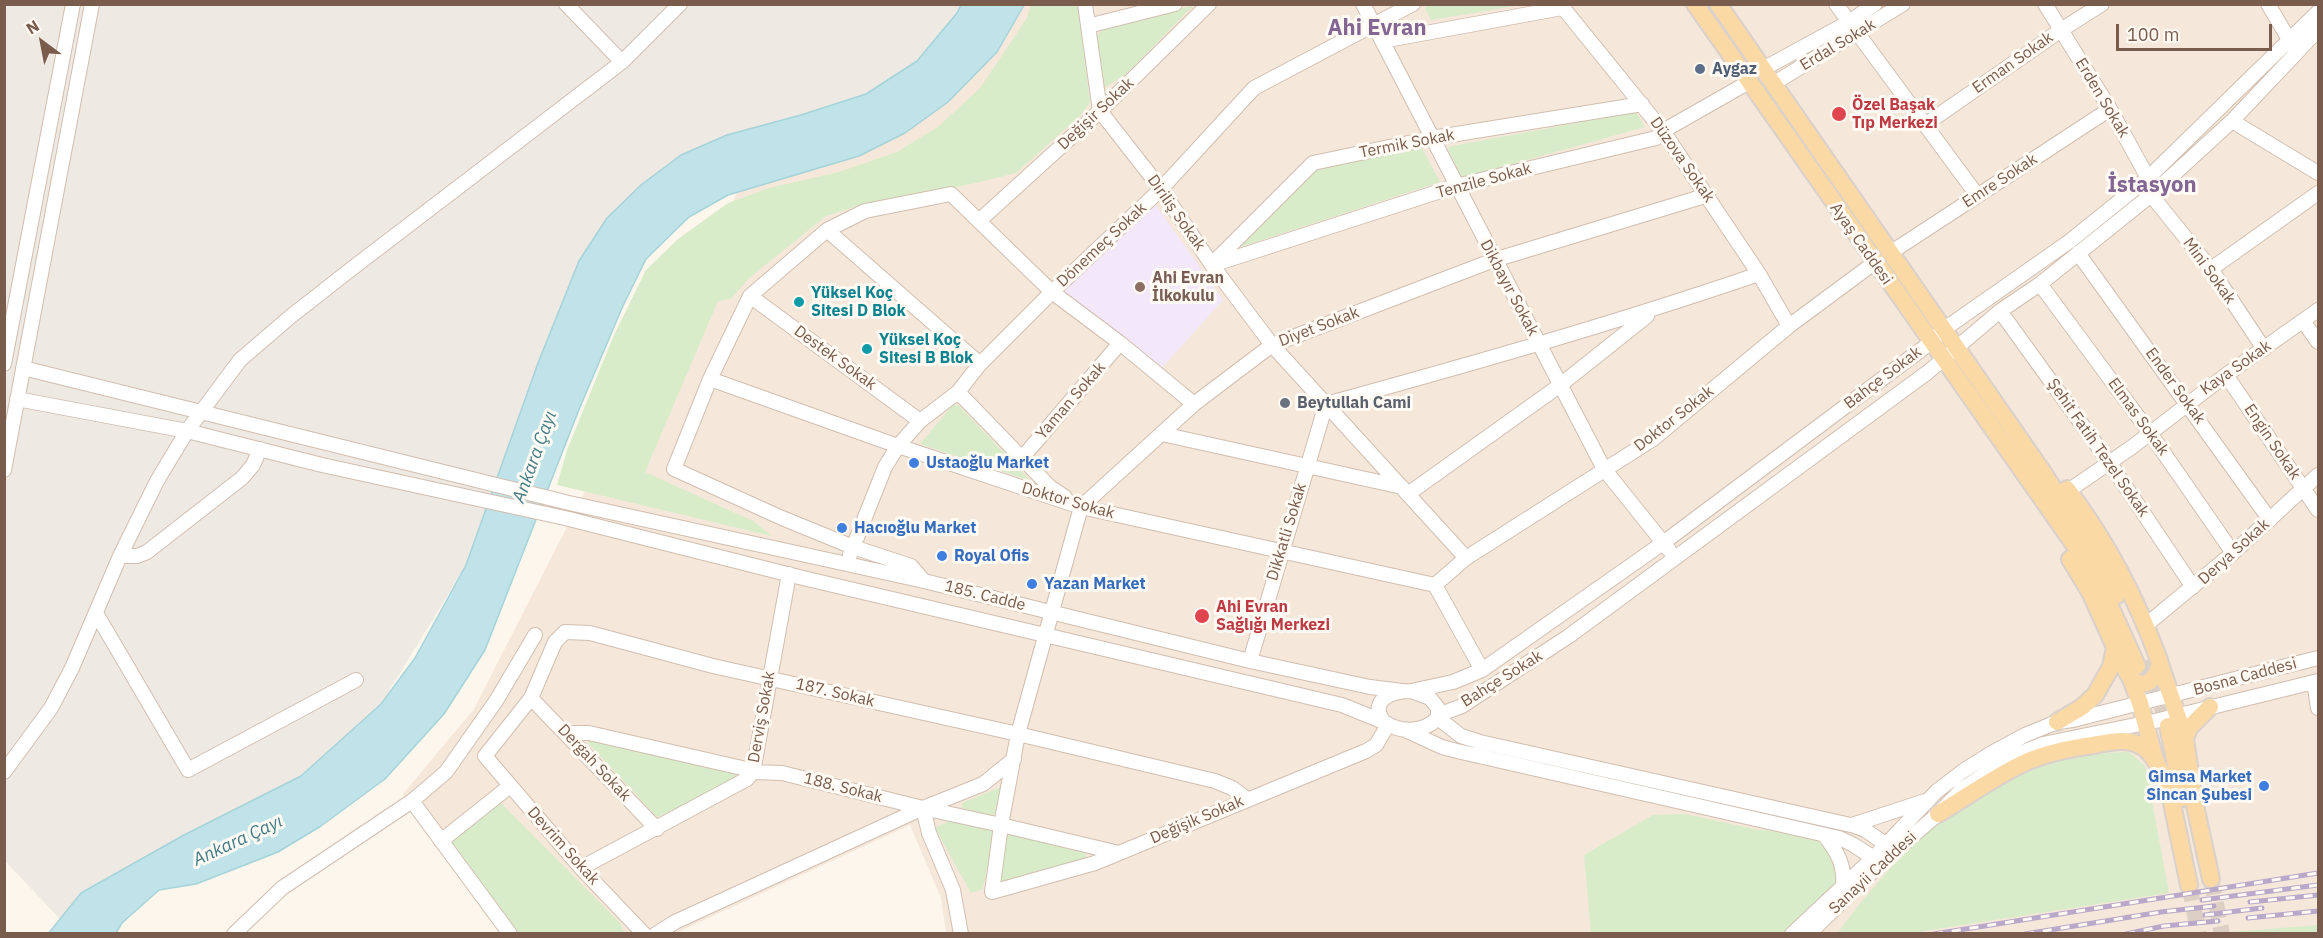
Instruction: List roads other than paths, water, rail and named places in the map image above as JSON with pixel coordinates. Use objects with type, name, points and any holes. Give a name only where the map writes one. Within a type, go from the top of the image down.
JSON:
[{"type":"main road","name":"Ayaş Caddesi","points":[[1695,4],[1930,343],[1949,354]]},
{"type":"main road","name":"Ayaş Caddesi","points":[[1718,4],[1943,330],[1949,354],[2036,476]]},
{"type":"main road","points":[[2036,476],[2056,477],[2068,491],[2112,560],[2146,625],[2140,703],[2162,723],[2184,738]]},
{"type":"main road","points":[[2036,476],[2035,500],[2090,592],[2115,647],[2143,666],[2171,696],[2162,723],[2157,765]]},
{"type":"main road","points":[[2036,476],[2099,559],[2130,621],[2143,666]]},
{"type":"main road","points":[[2057,722],[2082,707],[2095,695],[2111,667],[2115,647]]},
{"type":"main road","points":[[2195,883],[2194,801],[2184,738],[2189,728],[2210,707]]},
{"type":"main road","points":[[2162,723],[2170,795],[2175,816],[2174,846],[2195,883]]},
{"type":"main road","points":[[2162,723],[2195,883]]},
{"type":"main road","points":[[1934,807],[2029,761],[2070,749],[2112,741],[2133,742],[2144,748],[2157,765],[2170,795]]},
{"type":"street","points":[[4,364],[73,4]]},
{"type":"street","points":[[4,470],[92,4]]},
{"type":"street","points":[[566,4],[622,62]]},
{"type":"street","points":[[4,772],[51,708],[72,668],[120,556],[157,481],[187,431],[240,360],[290,317],[622,62],[680,4]]},
{"type":"street","points":[[1085,4],[1100,111]]},
{"type":"street","points":[[1088,26],[1175,4]]},
{"type":"street","name":"Değişir Sokak","points":[[980,220],[1100,111],[1209,4]]},
{"type":"street","name":"Dikbayır Sokak","points":[[1363,4],[1604,469],[1676,559]]},
{"type":"street","name":"Dönemeç Sokak","points":[[847,566],[885,467],[898,446],[920,421],[958,392],[980,364],[1052,292],[1161,189],[1254,88],[1413,4]]},
{"type":"street","points":[[1836,4],[1977,195]]},
{"type":"street","points":[[1763,69],[1849,22],[1875,4]]},
{"type":"street","name":"Erdal Sokak","points":[[1773,84],[1903,4]]},
{"type":"street","name":"Erden Sokak","points":[[2045,4],[2110,110],[2148,178],[2151,195]]},
{"type":"street","name":"Erman Sokak","points":[[1926,124],[2102,4]]},
{"type":"street","points":[[2268,4],[2293,46]]},
{"type":"street","points":[[1382,41],[1561,6]]},
{"type":"street","name":"Düzova Sokak","points":[[1561,6],[1663,131],[1759,274],[1789,326]]},
{"type":"street","name":"Bahçe Sokak","points":[[1438,716],[1462,706],[1569,636],[1929,372],[2000,311],[2040,284],[2151,195],[2232,121],[2319,12]]},
{"type":"street","name":"Bahçe Sokak","points":[[1406,691],[1453,682],[1482,670],[1663,543],[1930,343],[1943,330],[2070,241],[2148,178],[2293,46],[2319,30]]},
{"type":"street","name":"Tenzile Sokak","points":[[1212,265],[1456,186],[1656,138],[1663,131],[1749,82]]},
{"type":"street","name":"Termik Sokak","points":[[1212,265],[1313,163],[1432,138],[1642,104]]},
{"type":"street","name":"Emre Sokak","points":[[1890,253],[2110,110]]},
{"type":"street","name":"Diriliş Sokak","points":[[1100,111],[1161,189],[1212,265],[1272,345],[1466,558]]},
{"type":"street","points":[[2232,121],[2319,173]]},
{"type":"street","points":[[2211,269],[2319,193]]},
{"type":"street","points":[[924,581],[911,566],[853,547],[782,518],[674,469],[710,379],[750,296],[827,230],[865,211],[951,194],[1052,292],[1120,343],[1194,404]]},
{"type":"street","name":"Diyet Sokak","points":[[1081,507],[1194,404],[1272,345],[1494,260],[1707,195]]},
{"type":"street","name":"Mini Sokak","points":[[2151,195],[2211,269],[2264,349]]},
{"type":"street","points":[[827,230],[980,364]]},
{"type":"street","name":"Ender Sokak","points":[[2078,253],[2188,402],[2270,520]]},
{"type":"street","name":"Doktor Sokak","points":[[710,379],[898,446],[1081,507],[1435,585],[1466,558],[1653,439],[1789,326],[1874,263]]},
{"type":"street","points":[[1326,404],[1539,345],[1759,274]]},
{"type":"street","name":"Elmas Sokak","points":[[2040,284],[2150,433],[2233,553]]},
{"type":"street","name":"Destek Sokak","points":[[750,296],[920,421]]},
{"type":"street","points":[[1162,434],[1307,466],[1405,491],[1559,386],[1653,310]]},
{"type":"street","name":"Kaya Sokak","points":[[2068,491],[2150,433],[2188,402],[2319,310]]},
{"type":"street","name":"Şehit Fatih Tezel Sokak","points":[[2000,311],[2109,462],[2193,587]]},
{"type":"street","points":[[2303,321],[2319,342]]},
{"type":"street","name":"Yaman Sokak","points":[[1022,458],[1120,343]]},
{"type":"street","name":"185. Cadde","points":[[23,368],[569,503],[702,531],[847,566],[924,581],[1250,661],[1370,687],[1406,691]]},
{"type":"street","name":"Engin Sokak","points":[[2226,375],[2319,510]]},
{"type":"street","points":[[958,392],[1050,487],[1081,507],[1018,734],[1001,825]]},
{"type":"street","name":"185. Cadde","points":[[17,399],[187,431],[565,518],[789,574],[1342,705],[1386,723]]},
{"type":"street","name":"Dikkatli Sokak","points":[[1250,661],[1326,404]]},
{"type":"street","points":[[120,556],[138,556],[147,552],[242,478],[253,465],[260,449]]},
{"type":"street","name":"Derya Sokak","points":[[2146,625],[2233,553],[2319,475]]},
{"type":"street","name":"Derviş Sokak","points":[[581,868],[747,780],[753,772],[768,678],[789,574]]},
{"type":"street","points":[[1435,585],[1482,670]]},
{"type":"street","points":[[96,613],[188,770],[356,680]]},
{"type":"street","name":"187. Sokak","points":[[485,756],[531,698],[555,642],[565,632],[590,633],[768,678],[1215,781],[1232,788],[1247,799]]},
{"type":"street","points":[[234,933],[282,888],[412,801],[446,771],[496,701],[535,635]]},
{"type":"street","name":"Bosna Caddesi","points":[[1934,807],[1963,771],[1990,754],[2057,722],[2073,720],[2319,658]]},
{"type":"street","points":[[1851,825],[1934,807],[1998,765],[2052,741],[2162,723],[2210,707],[2316,682],[2319,708]]},
{"type":"street","points":[[1792,933],[1843,886],[1877,860],[1852,844],[1824,835],[1442,747],[1386,723],[1379,711],[1381,702],[1393,692],[1406,691],[1430,698],[1438,708],[1438,716],[1461,736],[1851,825],[1865,830],[1890,848]]},
{"type":"street","name":"Dergah Sokak","points":[[531,698],[657,829]]},
{"type":"street","points":[[1405,730],[1425,727],[1438,716]]},
{"type":"street","name":"Değişik Sokak","points":[[1001,825],[992,892],[1095,863],[1366,751],[1376,745],[1386,723]]},
{"type":"street","name":"188. Sokak","points":[[566,733],[589,733],[753,772],[782,773],[1119,853]]},
{"type":"street","name":"Devrim Sokak","points":[[485,756],[581,868],[644,933]]},
{"type":"street","points":[[656,933],[675,922],[923,808],[983,784],[1014,759]]},
{"type":"street","points":[[441,840],[510,786]]},
{"type":"street","points":[[412,801],[510,933]]},
{"type":"street","name":"Sanayii Caddesi","points":[[1809,933],[1877,860],[1934,807]]},
{"type":"street","points":[[923,808],[928,832],[953,890],[961,933]]},
{"type":"street","points":[[1824,835],[1837,852],[1843,865],[1843,886]]},
{"type":"water","name":"Ankara Çayı","points":[[961,5],[1024,5],[997,52],[948,102],[905,133],[859,156],[728,195],[689,217],[646,259],[622,308],[578,412],[485,650],[444,714],[385,779],[321,826],[278,852],[196,884],[159,890],[122,923],[116,933],[48,934],[81,893],[184,835],[301,776],[381,704],[415,658],[466,565],[538,363],[579,261],[607,218],[641,185],[681,155],[727,135],[866,94],[917,61]]},
{"type":"tunnel","points":[[2147,660],[2168,726]]},
{"type":"tunnel","points":[[2211,879],[2222,934]]},
{"type":"tunnel","points":[[2189,885],[2199,934]]},
{"type":"railway","points":[[1934,934],[2318,873]]},
{"type":"railway","points":[[2202,900],[2318,885]]},
{"type":"railway","points":[[2250,902],[2318,895]]},
{"type":"railway","points":[[2025,934],[2161,912],[2214,906]]},
{"type":"railway","points":[[2205,915],[2262,908]]},
{"type":"railway","points":[[2248,918],[2318,911]]},
{"type":"railway","points":[[2126,934],[2164,926],[2218,921]]},
{"type":"place","name":"Aygaz","points":[[1700,69]]},
{"type":"place","name":"Özel Başak Tıp Merkezi","points":[[1839,114]]},
{"type":"place","name":"Ahi Evran İlkokulu","points":[[1140,287]]},
{"type":"place","name":"Yüksel Koç Sitesi D Blok","points":[[799,302]]},
{"type":"place","name":"Yüksel Koç Sitesi B Blok","points":[[867,349]]},
{"type":"place","name":"Beytullah Cami","points":[[1285,403]]},
{"type":"place","name":"Ustaoğlu Market","points":[[914,463]]},
{"type":"place","name":"Hacıoğlu Market","points":[[842,528]]},
{"type":"place","name":"Royal Ofis","points":[[942,556]]},
{"type":"place","name":"Yazan Market","points":[[1032,584]]},
{"type":"place","name":"Ahi Evran Sağlığı Merkezi","points":[[1202,616]]},
{"type":"place","name":"Gimsa Market Sincan Şubesi","points":[[2264,786]]},
{"type":"district","name":"Ahi Evran","points":[[1377,29]]},
{"type":"district","name":"İstasyon","points":[[2152,186]]}]
